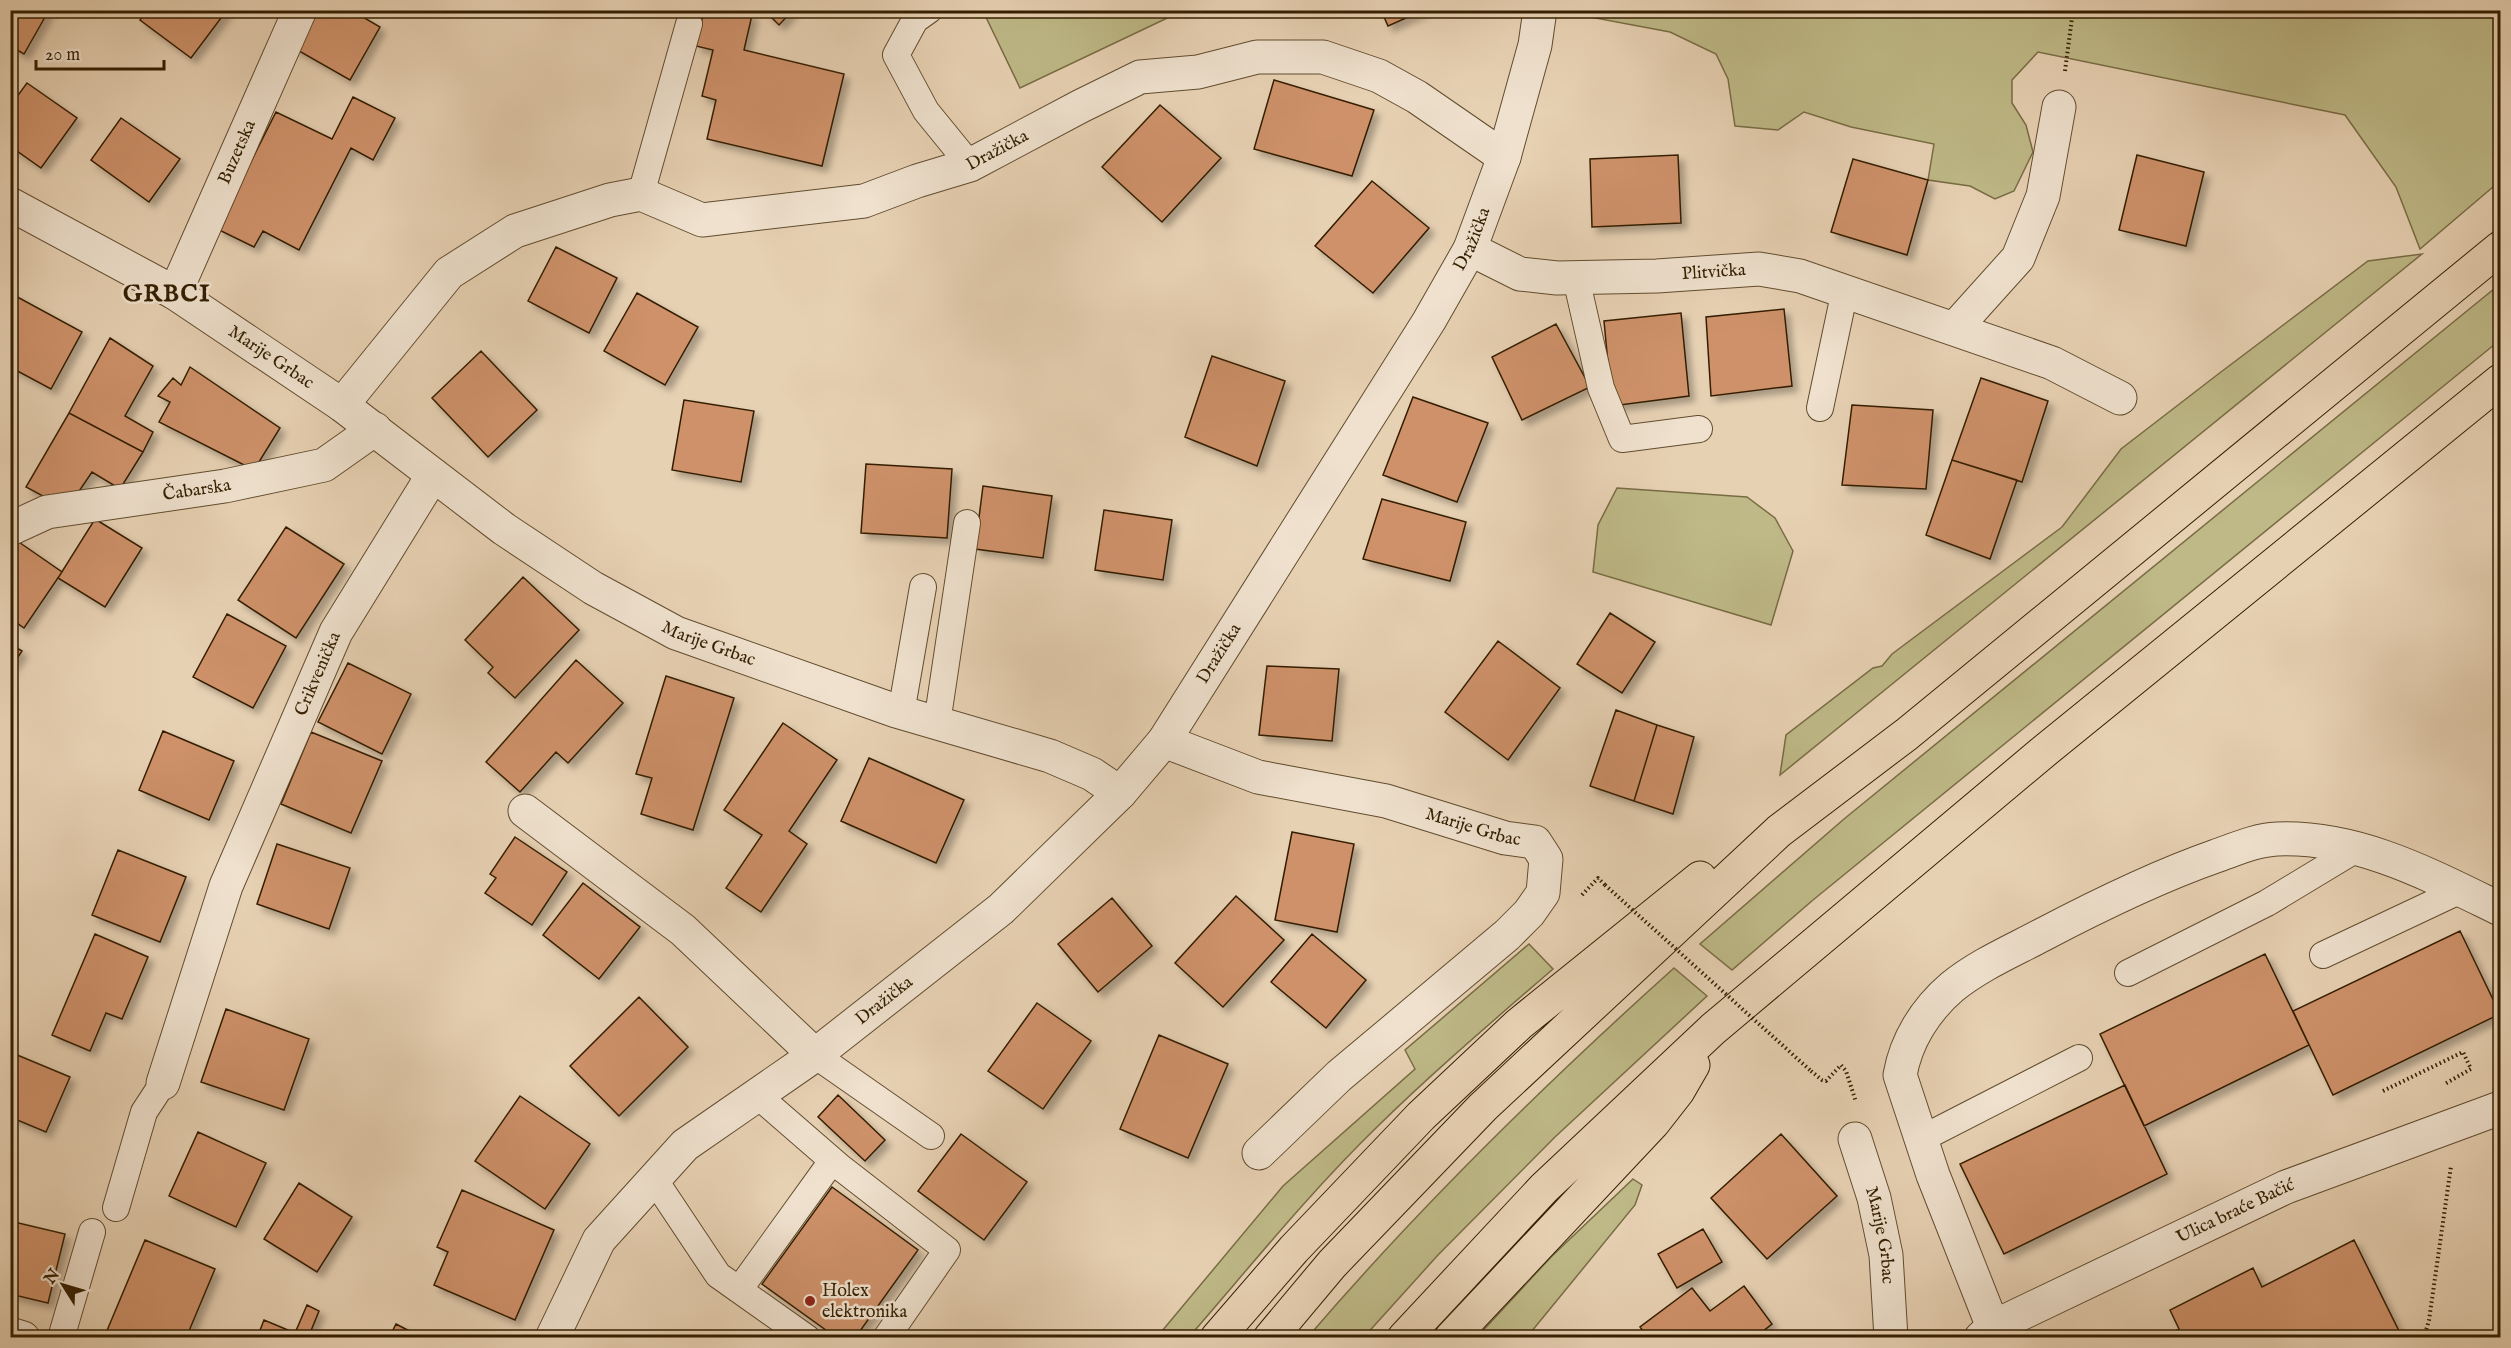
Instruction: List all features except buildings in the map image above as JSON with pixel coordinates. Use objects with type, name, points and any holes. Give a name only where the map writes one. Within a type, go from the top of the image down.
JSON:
[{"type":"highway","points":[[1270,1338],[1332,1264],[1483,1107],[1779,831],[1916,726],[2500,248]]},
{"type":"highway","points":[[1404,1338],[1544,1188],[1713,1029],[2042,753],[2500,381]]},
{"type":"highway","points":[[1217,1338],[1356,1181],[1420,1116],[1519,1024],[1609,949],[1700,878],[1779,831]]},
{"type":"highway","points":[[1451,1338],[1653,1123],[1678,1091],[1713,1029]]},
{"type":"street","name":"Buzetska","points":[[175,292],[300,10]]},
{"type":"street","name":"Dražička","points":[[552,1338],[599,1240],[685,1145],[815,1055],[1001,909],[1120,793],[1164,741],[1430,321],[1470,249],[1504,158],[1535,45],[1540,10]]},
{"type":"street","name":"Dražička","points":[[641,194],[702,220],[864,201],[917,181],[970,165],[1081,106],[1140,78],[1198,72],[1257,57],[1323,57],[1380,76],[1417,97],[1504,158]]},
{"type":"street","points":[[1955,328],[2018,258],[2043,196],[2059,107]]},
{"type":"street","points":[[342,405],[449,273],[514,231],[610,200],[641,194]]},
{"type":"street","name":"Marije Grbac","points":[[10,204],[175,292],[342,405],[504,529],[593,588],[676,633],[901,713],[1050,756],[1092,774],[1120,793]]},
{"type":"street","name":"Plitvička","points":[[1470,249],[1521,274],[1576,278],[1657,276],[1759,269],[1800,276],[2052,363],[2120,399]]},
{"type":"street","name":"Čabarska","points":[[10,529],[46,512],[225,486],[324,465],[375,429]]},
{"type":"street","name":"Crikvenička","points":[[164,1083],[226,886],[336,632],[433,475]]},
{"type":"street","name":"Marije Grbac","points":[[1164,741],[1258,777],[1386,801],[1505,838],[1535,842],[1546,859],[1544,893],[1507,935],[1339,1076],[1259,1153]]},
{"type":"street","points":[[525,811],[682,930],[815,1055]]},
{"type":"street","points":[[1987,1332],[1900,1076],[1903,1058],[1918,1026],[1952,988],[1982,966],[2110,899],[2183,867],[2253,843],[2276,839],[2358,848],[2420,869],[2500,909]]},
{"type":"street","name":"Ulica braće Bačić","points":[[1987,1332],[2286,1187],[2500,1108]]},
{"type":"street","name":"Marije Grbac","points":[[1855,1139],[1874,1198],[1886,1255],[1891,1338]]},
{"type":"street","points":[[10,1334],[23,1338]]},
{"type":"lane","points":[[929,10],[915,20],[896,56],[926,111],[970,165]]},
{"type":"lane","points":[[641,194],[689,24]]},
{"type":"lane","points":[[1576,278],[1600,388],[1622,439],[1699,429]]},
{"type":"lane","points":[[1820,408],[1845,290]]},
{"type":"lane","points":[[937,723],[967,523]]},
{"type":"lane","points":[[901,713],[923,587]]},
{"type":"lane","points":[[2128,973],[2267,903],[2358,848]]},
{"type":"lane","points":[[2323,955],[2461,890]]},
{"type":"lane","points":[[815,1055],[931,1136]]},
{"type":"lane","points":[[1921,1139],[2079,1058]]},
{"type":"lane","points":[[116,1208],[144,1112],[164,1083]]},
{"type":"lane","points":[[757,1095],[832,1161],[947,1250],[886,1338]]},
{"type":"lane","points":[[739,1290],[832,1161]]},
{"type":"lane","points":[[654,1179],[718,1275],[807,1338]]},
{"type":"lane","points":[[61,1338],[92,1232]]},
{"type":"path","points":[[2059,107],[2073,10]]},
{"type":"path","points":[[1583,894],[1598,878],[1822,1080],[1826,1081],[1841,1065],[1846,1071],[1858,1106]]},
{"type":"path","points":[[2383,1091],[2463,1052],[2471,1069],[2451,1081]]},
{"type":"path","points":[[2424,1338],[2429,1320],[2451,1162]]},
{"type":"shaded area","points":[[1579,10],[2500,11],[2500,181],[2420,249],[2396,187],[2345,115],[2038,52],[2012,80],[2012,103],[2026,125],[2033,152],[2014,191],[1995,199],[1970,186],[1928,180],[1934,144],[1851,127],[1804,112],[1778,130],[1735,126],[1728,79],[1716,54],[1670,32],[1579,15]]},
{"type":"shaded area","points":[[983,11],[1182,11],[1020,88]]},
{"type":"shaded area","points":[[2422,254],[1780,775],[1786,735],[1873,668],[1882,666],[1892,654],[2062,527],[2121,449],[2368,261]]},
{"type":"shaded area","points":[[2500,284],[2500,340],[1813,900],[1732,970],[1700,944],[1844,819]]},
{"type":"shaded area","points":[[1617,488],[1747,497],[1775,518],[1793,551],[1771,625],[1593,572],[1598,525]]},
{"type":"shaded area","points":[[1529,944],[1553,969],[1441,1067],[1352,1152],[1189,1337],[1157,1337],[1283,1186],[1415,1069],[1405,1050]]},
{"type":"shaded area","points":[[1674,968],[1707,996],[1555,1137],[1438,1255],[1364,1337],[1308,1337],[1395,1240],[1485,1146]]},
{"type":"shaded area","points":[[1633,1179],[1642,1185],[1635,1205],[1527,1337],[1477,1337],[1551,1257]]},
{"type":"place","name":"Holex elektronika","points":[[810,1301]]},
{"type":"district","name":"GRBCI","points":[[167,294]]}]
